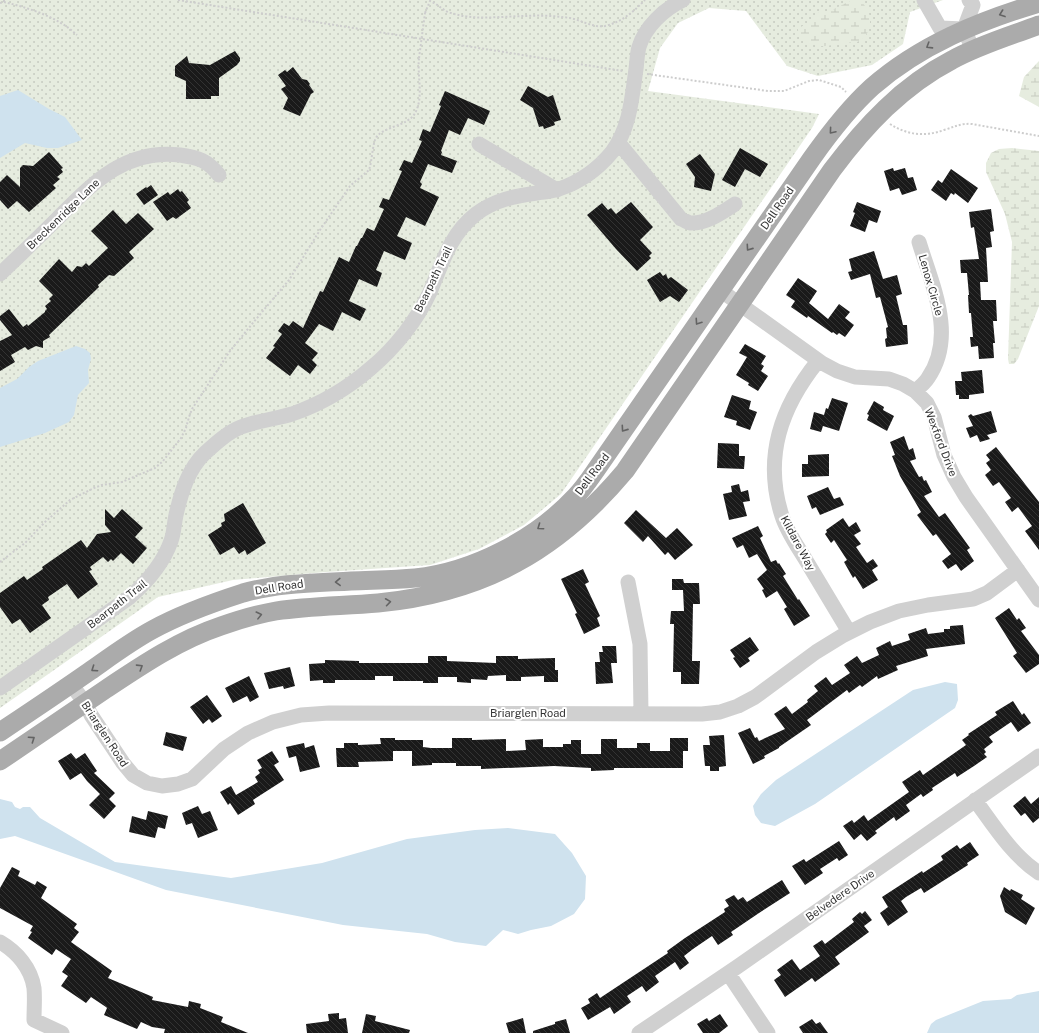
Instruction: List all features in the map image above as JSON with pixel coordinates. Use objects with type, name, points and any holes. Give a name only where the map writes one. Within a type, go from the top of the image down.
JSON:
[{"type":"main road","name":"Dell Road","points":[[0,732],[152,630],[208,605],[245,593],[288,584],[416,578],[445,573],[499,553],[517,543],[559,513],[576,496],[598,467],[824,140],[871,88],[909,59],[935,43],[964,29],[1003,14],[1039,3]]},
{"type":"main road","name":"Dell Road","points":[[0,761],[168,649],[220,626],[275,611],[379,603],[422,597],[468,585],[500,572],[534,554],[585,515],[610,490],[625,471],[832,170],[859,135],[899,95],[952,60],[973,50],[1039,25]]},
{"type":"street","name":"Bearpath Trail","points":[[0,688],[130,597],[148,581],[162,562],[172,540],[181,494],[190,474],[203,455],[220,440],[239,428],[291,414],[320,402],[348,387],[372,368],[394,346],[413,320],[429,294],[449,246],[461,229],[476,214],[494,203],[513,196],[557,190],[579,180],[598,168],[613,150],[625,129],[631,103],[639,47],[649,28],[662,13],[683,0]]},
{"type":"street","points":[[924,0],[940,28],[964,29]]},
{"type":"street","points":[[969,0],[973,5],[964,29],[973,50]]},
{"type":"street","points":[[618,142],[681,219],[690,223],[704,220],[721,213],[735,204]]},
{"type":"street","points":[[479,144],[557,190]]},
{"type":"street","name":"Breckenridge Lane","points":[[0,274],[90,187],[108,172],[128,162],[149,155],[171,154],[194,157],[204,160],[213,167],[219,175]]},
{"type":"street","name":"Lenox Circle","points":[[915,391],[928,378],[937,361],[942,344],[942,326],[939,308],[919,242]]},
{"type":"street","name":"Wexford Drive","points":[[720,290],[818,361],[838,371],[855,377],[889,379],[903,384],[915,391],[927,403],[934,417],[944,455],[954,477],[966,497],[1039,600]]},
{"type":"street","name":"Kildare Way","points":[[818,361],[799,387],[786,411],[778,436],[774,463],[776,491],[782,517],[794,541],[849,632]]},
{"type":"street","name":"Briarglen Road","points":[[72,684],[123,763],[133,775],[147,783],[162,786],[178,784],[192,779],[224,749],[248,733],[273,722],[301,715],[329,713],[702,714],[720,712],[738,706],[755,697],[816,652],[849,632],[899,611],[928,605],[973,599],[987,593],[1018,570]]},
{"type":"street","points":[[628,582],[640,644],[641,714]]},
{"type":"street","name":"Belvedere Drive","points":[[639,1033],[728,973],[1039,756]]},
{"type":"street","points":[[975,800],[1008,845],[1020,858],[1039,873]]},
{"type":"street","points":[[0,942],[11,949],[26,966],[34,987],[34,1020],[62,1033]]},
{"type":"street","points":[[728,973],[768,1033]]},
{"type":"path","points":[[178,0],[636,73],[768,91],[784,91],[809,81],[819,80],[841,87],[846,92]]},
{"type":"path","points":[[0,562],[25,543],[45,522],[70,500],[94,488],[102,485],[122,482],[155,468],[163,461],[181,438],[192,409],[230,351],[289,280],[320,230],[350,186],[369,170],[375,139],[381,132],[409,120],[415,114],[419,104],[418,58],[425,13],[430,1],[436,3],[440,8],[451,13],[465,16],[544,16],[571,18],[597,26],[604,26],[630,15],[645,0]]},
{"type":"path","points":[[0,3],[4,1],[60,22],[77,35]]},
{"type":"path","points":[[891,124],[902,131],[911,134],[943,131],[962,124],[972,124],[1039,136]]},
{"type":"green space","points":[[0,0],[943,0],[910,12],[903,44],[872,65],[818,76],[787,66],[746,11],[709,8],[678,23],[660,48],[648,91],[819,114],[812,128],[561,494],[524,525],[479,549],[430,565],[233,580],[158,597],[0,708]]},
{"type":"green space","points":[[852,0],[862,2],[867,8],[869,15],[869,29],[861,40],[857,42],[820,46],[811,44],[799,35],[798,29],[813,19],[818,13],[830,11]]},
{"type":"green space","points":[[1039,61],[1039,107],[1019,96],[1024,77]]},
{"type":"green space","points":[[1012,148],[1039,151],[1039,306],[1018,359],[1014,364],[1009,364],[1012,242],[1005,214],[986,172],[986,163],[991,153],[999,149]]},
{"type":"water","points":[[18,90],[65,117],[82,140],[58,148],[47,148],[25,143],[0,158],[0,96]]},
{"type":"water","points":[[76,346],[85,349],[90,353],[91,359],[88,370],[89,383],[78,395],[74,415],[69,422],[45,433],[0,447],[0,388],[17,379],[29,367],[38,361]]},
{"type":"water","points":[[945,682],[957,684],[958,700],[955,708],[815,804],[775,826],[761,823],[755,815],[753,806],[761,794],[776,780],[913,690]]},
{"type":"water","points":[[0,799],[12,802],[15,807],[20,809],[23,807],[30,807],[40,818],[115,862],[231,878],[322,863],[407,839],[475,830],[508,828],[555,834],[572,853],[586,876],[585,899],[574,914],[551,926],[518,934],[503,930],[486,946],[455,942],[427,934],[343,925],[166,890],[15,836],[0,839]]},
{"type":"water","points":[[1039,991],[1039,1033],[927,1033],[931,1024],[936,1020],[983,1001],[1011,999],[1017,995]]},
{"type":"building","points":[[235,51],[240,58],[240,61],[237,65],[219,78],[219,96],[211,96],[211,99],[186,99],[186,81],[175,76],[175,66],[187,56],[189,63],[210,65]]},
{"type":"building","points":[[293,67],[302,79],[307,80],[314,92],[311,94],[300,116],[283,109],[288,98],[281,89],[286,86],[278,75],[285,70],[287,72]]},
{"type":"building","points":[[528,86],[548,97],[553,95],[561,120],[554,122],[555,125],[544,129],[543,126],[539,127],[533,108],[520,100]]},
{"type":"building","points":[[445,91],[490,111],[484,125],[468,118],[460,135],[449,130],[441,151],[441,155],[457,161],[452,173],[428,164],[420,182],[422,184],[420,188],[439,197],[425,226],[406,217],[397,236],[412,243],[405,260],[384,251],[376,270],[382,273],[377,287],[359,279],[349,301],[366,309],[360,321],[342,312],[333,331],[319,324],[305,343],[318,353],[312,360],[317,365],[310,374],[298,365],[290,376],[266,358],[275,347],[273,346],[282,334],[278,331],[284,323],[289,326],[293,321],[303,328],[320,291],[323,292],[339,257],[349,262],[356,246],[367,228],[374,231],[384,209],[379,207],[383,198],[389,200],[402,171],[399,170],[404,160],[412,163],[422,141],[419,140],[423,129],[430,132],[441,106],[439,105]]},
{"type":"building","points":[[740,148],[768,164],[760,177],[745,169],[735,187],[722,180]]},
{"type":"building","points":[[49,152],[63,168],[61,169],[63,172],[57,177],[60,179],[53,185],[56,188],[29,212],[17,201],[8,209],[0,200],[0,182],[7,175],[20,187],[20,168],[23,165],[33,166]]},
{"type":"building","points":[[700,154],[715,174],[711,191],[694,187],[695,177],[686,164]]},
{"type":"building","points":[[893,168],[894,171],[905,168],[908,178],[913,177],[917,190],[902,195],[899,188],[890,191],[884,171]]},
{"type":"building","points":[[951,169],[978,188],[968,203],[955,193],[954,195],[951,193],[946,201],[931,190],[938,180],[942,183]]},
{"type":"building","points":[[151,185],[158,195],[144,205],[136,194]]},
{"type":"building","points":[[178,189],[180,192],[182,191],[189,200],[187,202],[191,208],[176,219],[173,217],[167,221],[153,202],[168,192],[170,195]]},
{"type":"building","points":[[631,202],[653,227],[640,240],[652,253],[649,256],[651,258],[637,271],[587,215],[602,203],[608,210],[611,208],[616,214]]},
{"type":"building","points":[[857,202],[881,211],[877,223],[869,220],[865,232],[850,226]]},
{"type":"building","points":[[991,209],[994,231],[990,232],[992,247],[986,248],[988,282],[980,282],[981,300],[996,300],[997,321],[993,321],[995,343],[993,343],[994,358],[979,359],[978,346],[971,347],[970,337],[973,337],[971,313],[969,313],[967,273],[961,273],[960,260],[979,259],[974,227],[971,228],[969,212]]},
{"type":"building","points":[[113,210],[126,224],[138,213],[154,229],[129,252],[134,258],[114,276],[109,275],[98,285],[99,287],[49,335],[50,337],[43,341],[43,348],[36,346],[28,350],[25,347],[11,355],[15,362],[0,371],[0,341],[12,335],[0,320],[0,316],[9,309],[23,327],[27,324],[28,326],[45,312],[47,309],[45,306],[51,301],[49,299],[53,295],[39,281],[59,259],[72,272],[77,266],[82,267],[86,263],[89,266],[108,248],[91,231]]},
{"type":"building","points":[[874,251],[883,279],[897,275],[902,294],[896,296],[903,325],[907,325],[908,344],[886,347],[886,328],[888,327],[880,297],[876,298],[870,274],[851,280],[848,272],[852,271],[849,259]]},
{"type":"building","points":[[660,272],[663,276],[666,274],[668,279],[671,277],[688,290],[679,302],[670,296],[660,302],[647,280]]},
{"type":"building","points":[[798,278],[817,291],[809,303],[828,319],[839,304],[850,312],[845,318],[854,325],[845,337],[839,333],[837,335],[833,332],[832,333],[808,316],[807,318],[791,307],[795,301],[786,295]]},
{"type":"building","points":[[745,344],[766,356],[761,364],[764,366],[761,371],[768,376],[758,391],[736,375],[747,357],[739,353]]},
{"type":"building","points":[[982,370],[984,393],[969,395],[969,399],[959,399],[959,395],[956,395],[955,381],[962,381],[961,372]]},
{"type":"building","points":[[732,395],[751,401],[749,409],[757,412],[750,430],[736,425],[737,421],[724,417]]},
{"type":"building","points":[[832,398],[848,403],[839,431],[823,426],[821,432],[810,429],[814,412],[824,415]]},
{"type":"building","points":[[874,401],[884,407],[883,410],[894,416],[887,431],[867,420],[869,415],[867,414]]},
{"type":"building","points":[[991,411],[997,432],[987,435],[990,439],[980,442],[977,435],[970,438],[966,428],[973,426],[968,416],[971,414],[973,416]]},
{"type":"building","points":[[904,436],[909,450],[913,448],[916,459],[910,461],[919,477],[922,476],[924,481],[926,480],[932,492],[924,496],[939,517],[945,513],[970,548],[967,550],[974,561],[961,571],[956,564],[948,569],[942,561],[951,554],[936,534],[933,536],[917,515],[921,512],[900,476],[892,456],[895,455],[890,442]]},
{"type":"building","points":[[718,443],[739,444],[739,456],[745,456],[744,469],[717,468]]},
{"type":"building","points":[[996,447],[1039,502],[1039,550],[1025,531],[1032,526],[1018,507],[1012,512],[1005,502],[1011,498],[999,482],[993,486],[985,475],[991,470],[986,463],[990,460],[986,455]]},
{"type":"building","points":[[829,454],[829,476],[802,477],[802,464],[808,464],[808,455]]},
{"type":"building","points":[[739,484],[741,492],[748,490],[750,501],[743,502],[747,516],[729,520],[723,494],[732,492],[731,486]]},
{"type":"building","points":[[828,487],[834,499],[840,497],[844,505],[820,515],[816,507],[812,509],[807,496]]},
{"type":"building","points":[[243,503],[266,543],[247,555],[245,550],[239,554],[234,547],[220,555],[208,535],[222,526],[221,523],[225,521],[224,514]]},
{"type":"building","points":[[105,509],[114,518],[122,509],[143,528],[135,537],[147,548],[133,564],[121,553],[113,561],[111,559],[108,562],[103,557],[90,567],[92,570],[89,571],[98,584],[78,599],[67,584],[48,597],[49,600],[42,605],[51,618],[30,633],[20,619],[12,624],[0,607],[0,593],[24,576],[27,580],[43,569],[42,567],[81,540],[87,548],[97,534],[111,532],[105,525]]},
{"type":"building","points":[[636,510],[666,538],[677,528],[693,545],[675,560],[668,552],[665,555],[648,536],[643,542],[624,523]]},
{"type":"building","points":[[843,518],[849,527],[856,522],[861,531],[854,535],[861,544],[856,547],[867,563],[873,559],[878,566],[872,570],[878,580],[863,589],[855,576],[853,578],[844,562],[847,560],[834,540],[831,543],[825,534],[827,532],[826,530]]},
{"type":"building","points":[[758,526],[763,536],[760,538],[771,562],[776,560],[778,564],[779,563],[786,574],[783,576],[810,616],[794,626],[784,609],[787,607],[777,591],[766,598],[762,590],[764,589],[757,579],[767,570],[757,554],[749,558],[743,545],[737,548],[732,538]]},
{"type":"building","points":[[583,569],[589,582],[585,584],[600,616],[597,618],[600,626],[584,634],[575,614],[577,613],[561,579]]},
{"type":"building","points":[[672,579],[683,579],[684,583],[699,583],[700,604],[693,604],[692,661],[700,661],[699,684],[681,684],[681,672],[673,672],[674,624],[670,624],[671,611],[684,611],[683,590],[672,590]]},
{"type":"building","points":[[1009,608],[1017,620],[1019,618],[1026,628],[1021,631],[1039,655],[1039,664],[1026,673],[1013,656],[1017,653],[995,618]]},
{"type":"building","points":[[963,625],[965,644],[926,649],[928,656],[896,666],[898,670],[878,679],[877,676],[862,687],[860,685],[849,693],[847,690],[807,720],[811,725],[779,748],[764,756],[765,758],[753,764],[738,733],[750,728],[755,738],[757,737],[759,741],[785,729],[774,714],[786,706],[792,714],[808,702],[807,700],[818,691],[814,686],[826,677],[832,685],[850,673],[844,665],[857,656],[862,663],[879,655],[876,648],[890,641],[892,646],[910,640],[908,634],[926,628],[928,634],[944,632],[944,629],[950,629],[950,626]]},
{"type":"building","points":[[750,637],[759,650],[748,658],[750,661],[740,668],[733,658],[735,657],[730,650]]},
{"type":"building","points":[[602,646],[616,646],[617,663],[611,663],[613,683],[596,684],[595,662],[600,662],[599,652],[603,652]]},
{"type":"building","points":[[428,656],[447,656],[447,661],[496,663],[496,656],[518,656],[518,659],[555,658],[555,670],[558,670],[558,682],[544,682],[544,676],[521,677],[521,681],[506,681],[506,675],[488,676],[487,680],[471,679],[471,683],[457,682],[457,677],[438,677],[438,683],[423,683],[423,681],[393,681],[393,676],[375,676],[375,680],[335,680],[335,683],[323,683],[323,680],[310,681],[309,664],[325,663],[325,660],[359,661],[359,663],[428,663]]},
{"type":"building","points":[[290,667],[295,686],[284,689],[283,686],[269,689],[264,673]]},
{"type":"building","points":[[249,676],[259,697],[250,702],[247,696],[233,703],[225,688]]},
{"type":"building","points":[[207,695],[222,716],[212,723],[209,719],[203,724],[190,707]]},
{"type":"building","points":[[1013,701],[1022,715],[1024,713],[1031,723],[1018,732],[1011,722],[989,737],[993,742],[984,749],[986,752],[984,754],[987,757],[957,777],[955,773],[932,788],[933,790],[923,797],[921,794],[906,805],[910,811],[896,821],[894,817],[875,831],[877,833],[867,841],[861,834],[854,840],[843,826],[852,820],[854,823],[864,815],[868,821],[909,792],[902,782],[920,770],[923,775],[966,745],[962,740],[969,735],[968,734],[997,715],[995,712]]},
{"type":"building","points":[[166,732],[187,737],[183,751],[163,745]]},
{"type":"building","points":[[724,735],[726,766],[719,767],[719,771],[710,771],[710,766],[705,766],[703,745],[710,745],[709,736]]},
{"type":"building","points":[[380,738],[395,738],[395,740],[423,740],[423,747],[431,748],[452,748],[452,738],[472,738],[472,740],[506,739],[506,751],[526,750],[525,740],[543,739],[543,747],[563,747],[563,744],[571,744],[571,740],[581,740],[581,754],[601,754],[601,739],[617,739],[617,748],[637,748],[637,743],[650,743],[650,751],[670,751],[670,738],[688,738],[688,751],[683,751],[683,768],[614,768],[614,770],[591,771],[591,768],[554,766],[481,769],[481,766],[456,766],[456,763],[432,763],[432,765],[412,766],[412,751],[393,751],[393,761],[358,762],[359,767],[337,767],[336,748],[344,748],[344,743],[358,743],[358,745],[381,744]]},
{"type":"building","points":[[304,743],[305,748],[314,745],[320,767],[300,772],[296,756],[289,758],[286,747]]},
{"type":"building","points":[[272,751],[279,762],[274,765],[284,780],[253,800],[255,804],[238,815],[230,803],[228,805],[220,792],[231,786],[236,795],[258,782],[255,777],[260,773],[258,770],[262,768],[257,760]]},
{"type":"building","points":[[71,753],[76,759],[85,753],[97,771],[94,773],[115,793],[109,799],[116,806],[104,819],[89,805],[100,794],[81,773],[70,780],[58,761]]},
{"type":"building","points":[[1025,796],[1031,804],[1039,797],[1039,818],[1033,823],[1025,813],[1021,816],[1013,806]]},
{"type":"building","points":[[198,806],[202,814],[210,811],[218,830],[198,838],[192,823],[186,825],[182,813]]},
{"type":"building","points":[[148,811],[168,816],[165,829],[158,827],[155,838],[129,832],[132,816],[146,820]]},
{"type":"building","points":[[839,841],[848,855],[839,861],[837,858],[820,869],[823,873],[805,885],[792,866],[804,859],[806,862]]},
{"type":"building","points":[[970,842],[979,855],[967,863],[968,865],[924,893],[921,888],[906,897],[901,901],[908,912],[888,926],[880,913],[888,907],[882,897],[922,871],[923,873],[943,860],[941,856],[957,845],[960,849]]},
{"type":"building","points":[[12,867],[20,871],[18,876],[35,885],[37,881],[47,887],[41,898],[77,924],[74,928],[79,932],[71,942],[112,971],[108,978],[153,997],[152,1000],[188,1007],[189,1001],[201,1004],[200,1008],[223,1017],[221,1022],[248,1033],[164,1033],[165,1029],[152,1027],[141,1022],[137,1029],[104,1015],[107,1008],[91,997],[86,1003],[61,986],[68,976],[62,972],[71,959],[56,949],[52,955],[28,938],[32,932],[30,931],[33,926],[0,908],[0,888]]},
{"type":"building","points":[[782,880],[790,893],[731,932],[733,935],[718,945],[712,936],[684,956],[689,963],[680,970],[675,962],[655,976],[659,982],[646,992],[642,986],[627,996],[631,1002],[614,1014],[610,1007],[588,1020],[581,1008],[590,1003],[588,999],[597,993],[600,998],[668,953],[667,951],[685,938],[725,912],[724,909],[729,906],[725,900],[734,895],[738,900],[743,897],[747,902]]},
{"type":"building","points":[[1004,887],[1010,891],[1011,889],[1023,895],[1021,899],[1035,908],[1026,925],[1005,912],[1000,896]]},
{"type":"building","points":[[865,911],[872,920],[864,926],[869,932],[835,957],[840,964],[815,982],[812,978],[785,997],[774,980],[781,975],[777,970],[792,959],[800,970],[820,956],[813,946],[822,940],[825,944],[854,922],[852,919],[860,912],[862,914]]},
{"type":"building","points":[[339,1013],[339,1019],[346,1018],[348,1033],[307,1033],[306,1024],[329,1021],[328,1014]]},
{"type":"building","points":[[366,1014],[376,1016],[375,1021],[410,1030],[409,1033],[362,1033]]},
{"type":"building","points":[[720,1014],[728,1026],[719,1033],[703,1033],[697,1024],[707,1018],[709,1021]]},
{"type":"building","points":[[523,1018],[526,1033],[509,1033],[506,1023]]},
{"type":"building","points":[[566,1019],[570,1033],[533,1033],[533,1031]]},
{"type":"building","points":[[812,1019],[816,1024],[820,1022],[828,1033],[803,1033],[799,1027]]}]
